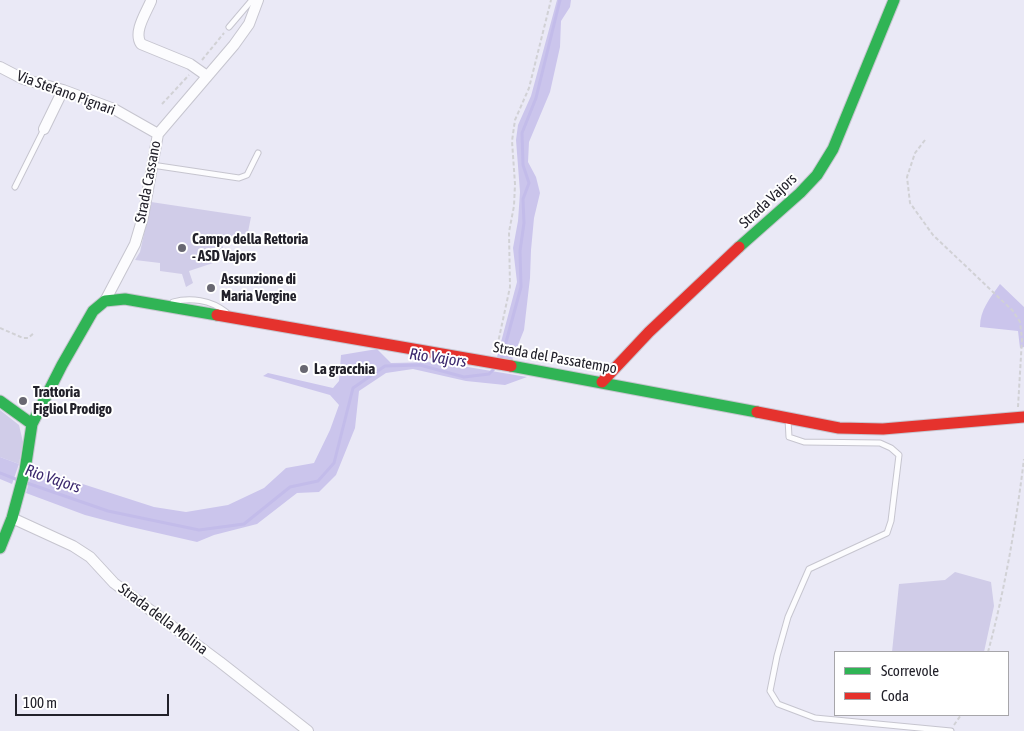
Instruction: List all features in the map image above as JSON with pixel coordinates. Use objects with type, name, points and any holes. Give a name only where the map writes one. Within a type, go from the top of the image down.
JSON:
[{"type":"street","name":"Strada Cassano","points":[[105,301],[135,244],[143,217],[158,134],[234,45],[249,24],[258,0]]},
{"type":"street","name":"Strada Vajors","points":[[602,382],[623,357],[674,307],[800,193],[817,175],[833,149],[894,0]]},
{"type":"street","points":[[151,2],[138,33],[138,39],[141,44],[190,64],[207,76]]},
{"type":"street","name":"Via Stefano Pignari","points":[[0,67],[23,79],[63,90],[114,109],[158,134]]},
{"type":"street","points":[[44,129],[63,90]]},
{"type":"street","name":"Strada del Passatempo","points":[[105,301],[125,299],[233,317],[602,382],[839,428],[860,430],[884,429],[1021,417]]},
{"type":"street","points":[[0,548],[12,518],[25,470],[32,424],[62,365],[93,311],[105,301]]},
{"type":"street","points":[[0,402],[32,424]]},
{"type":"street","name":"Strada della Molina","points":[[12,518],[90,556],[114,583],[308,731]]},
{"type":"lane","points":[[229,27],[252,0]]},
{"type":"lane","points":[[15,187],[44,129]]},
{"type":"lane","points":[[152,165],[239,178],[248,175],[258,153]]},
{"type":"lane","points":[[788,418],[789,437],[804,442],[880,444],[891,448],[899,455],[891,521],[887,533],[810,569],[788,617],[776,656],[770,691],[778,704],[815,718],[951,731]]},
{"type":"path","points":[[498,363],[510,287],[509,232],[514,206],[515,184],[512,141],[515,120],[529,88],[551,0]]},
{"type":"path","points":[[925,140],[915,153],[908,177],[910,203],[933,235],[1014,311],[1020,322],[1022,339],[1021,417]]},
{"type":"path","points":[[0,328],[23,338],[28,338],[34,333]]},
{"type":"path","points":[[988,651],[1000,606],[1017,512],[1024,459]]},
{"type":"path","points":[[951,731],[960,716]]},
{"type":"shaded area","points":[[557,0],[571,0],[570,7],[561,21],[560,47],[550,92],[529,142],[528,162],[536,177],[540,193],[534,218],[524,330],[512,360],[497,357],[517,282],[513,248],[518,221],[520,192],[516,140],[518,125],[531,96]]},
{"type":"shaded area","name":"Campo della Rettoria - ASD Vajors","points":[[151,202],[251,217],[247,237],[222,243],[224,252],[217,254],[219,261],[189,271],[193,283],[186,287],[182,274],[160,271],[160,263],[135,260],[140,252]]},
{"type":"shaded area","points":[[1000,284],[1024,307],[1024,347],[1020,348],[1018,331],[980,327],[980,321],[989,299]]},
{"type":"shaded area","points":[[377,349],[391,363],[438,362],[527,377],[505,385],[466,381],[413,369],[386,373],[359,391],[355,428],[336,475],[319,492],[297,493],[257,524],[214,535],[197,542],[85,515],[26,493],[33,468],[154,507],[186,512],[228,505],[264,488],[286,468],[314,463],[330,430],[339,405],[330,395],[263,376],[268,373],[333,388],[339,381],[341,355]]},
{"type":"shaded area","points":[[0,410],[19,425],[23,442],[19,464],[0,457]]},
{"type":"shaded area","points":[[0,457],[19,464],[12,484],[0,479]]},
{"type":"shaded area","points":[[955,572],[991,582],[994,606],[984,651],[892,651],[899,584],[945,580]]},
{"type":"waterway","name":"Rio Vajors","points":[[500,360],[521,287],[520,251],[524,223],[523,199],[529,183],[523,165],[522,133],[536,98],[560,0]]},
{"type":"waterway","name":"Rio Vajors","points":[[27,483],[108,511],[199,530],[244,524],[290,487],[318,481],[334,463],[353,388],[385,366],[420,365],[464,377],[489,374],[495,368]]},
{"type":"waterway","name":"Rio Vajors","points":[[0,473],[18,480]]},
{"type":"traffic: fast","points":[[739,247],[800,193],[817,175],[833,149],[894,0]]},
{"type":"traffic: fast","points":[[0,548],[12,518],[25,470],[32,424],[62,365],[93,311],[105,301],[125,299],[217,315]]},
{"type":"traffic: fast","points":[[511,366],[757,412]]},
{"type":"traffic: fast","points":[[0,401],[32,424]]},
{"type":"traffic: jam","points":[[602,382],[649,332],[739,247]]},
{"type":"traffic: jam","points":[[217,315],[511,366]]},
{"type":"traffic: jam","points":[[757,412],[839,428],[883,429],[1024,417]]},
{"type":"place","name":"Campo della Rettoria - ASD Vajors","points":[[182,248]]},
{"type":"place","name":"Assunzione di Maria Vergine","points":[[211,288]]},
{"type":"place","name":"La gracchia","points":[[304,369]]},
{"type":"place","name":"Trattoria Figliol Prodigo","points":[[23,401]]}]
